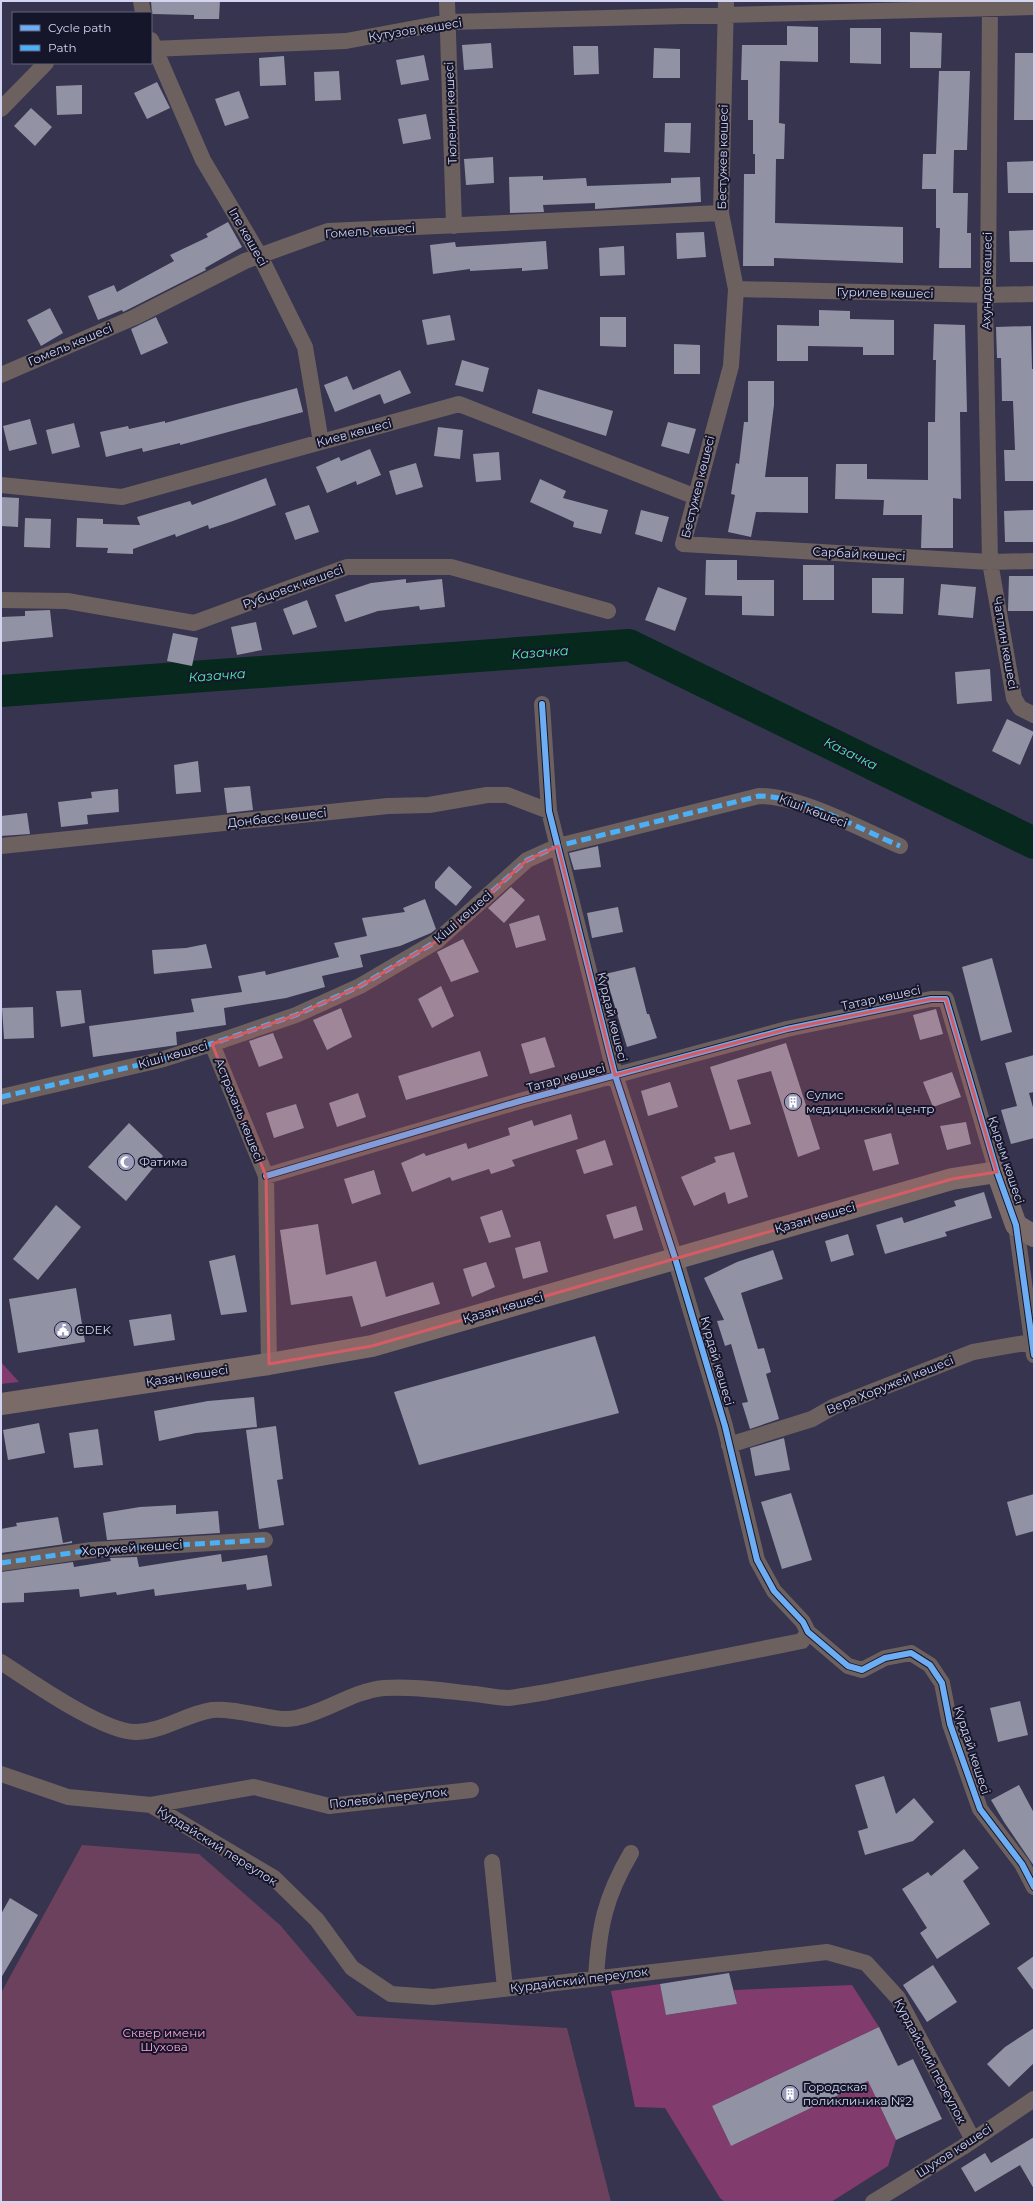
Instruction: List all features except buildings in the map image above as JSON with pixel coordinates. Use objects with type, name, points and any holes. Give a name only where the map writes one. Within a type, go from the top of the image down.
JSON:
[{"type":"street","points":[[140,1],[143,12]]},
{"type":"street","name":"Тюленин көшесі","points":[[447,1],[454,226]]},
{"type":"street","name":"Кутузов көшесі","points":[[152,46],[346,41],[448,22],[726,7],[990,4],[1034,7]]},
{"type":"street","name":"Ахундов көшесі","points":[[990,4],[988,295],[985,301],[990,562]]},
{"type":"street","name":"Бестужев көшесі","points":[[684,544],[731,366],[736,289],[721,213],[726,7]]},
{"type":"street","name":"Іле көшесі","points":[[152,46],[203,160],[260,256],[305,346],[322,442]]},
{"type":"street","points":[[1,109],[45,64]]},
{"type":"street","name":"Гомель көшесі","points":[[1,375],[136,317],[245,261],[328,231],[721,213]]},
{"type":"street","name":"Гурилев көшесі","points":[[736,289],[988,295],[1034,294]]},
{"type":"street","name":"Киев көшесі","points":[[1,485],[122,497],[459,404],[696,497]]},
{"type":"street","name":"Сарбай көшесі","points":[[684,544],[990,562],[1034,561]]},
{"type":"street","name":"Чаплин көшесі","points":[[990,562],[1014,698],[1020,708],[1034,715]]},
{"type":"street","name":"Рубцовск көшесі","points":[[1,600],[66,601],[194,623],[347,567],[451,567],[608,611]]},
{"type":"street","name":"Күрдай көшесі","points":[[542,704],[549,811],[615,1076],[675,1258],[729,1445],[757,1560],[774,1590],[803,1622],[808,1632],[848,1666],[862,1670],[885,1658],[910,1653],[930,1665],[942,1683],[950,1724],[980,1809],[1022,1864],[1034,1887]]},
{"type":"street","name":"Донбасс көшесі","points":[[1,846],[388,806],[429,805],[487,795],[507,795],[549,811]]},
{"type":"street","name":"Кіші көшесі","points":[[1,1097],[160,1060],[296,1015],[360,986],[437,941],[527,860],[558,846],[759,796],[774,796],[799,802],[900,846]]},
{"type":"street","name":"Татар көшесі","points":[[266,1176],[520,1101],[788,1029],[931,999],[946,999]]},
{"type":"street","name":"Қырым көшесі","points":[[946,999],[997,1172],[1025,1231],[1033,1349]]},
{"type":"street","name":"Астрахань көшесі","points":[[212,1044],[266,1176]]},
{"type":"street","name":"Қазан көшесі","points":[[1,1404],[269,1364],[372,1346],[952,1179],[997,1172]]},
{"type":"street","points":[[266,1176],[269,1364]]},
{"type":"street","name":"Вера Хоружей көшесі","points":[[729,1445],[812,1419],[833,1406],[973,1352],[1033,1349]]},
{"type":"street","name":"Хоружей көшесі","points":[[1,1563],[92,1550],[265,1540]]},
{"type":"street","points":[[1,1662],[54,1696],[101,1722],[136,1733],[163,1728],[189,1716],[213,1710],[244,1712],[294,1719],[309,1715],[362,1692],[384,1688],[425,1689],[507,1698],[547,1692],[802,1641],[808,1632]]},
{"type":"street","name":"Полевой переулок","points":[[1,1774],[68,1797],[151,1805],[254,1787],[328,1806],[471,1790]]},
{"type":"street","name":"Курдайский переулок","points":[[151,1805],[274,1878],[317,1920],[352,1968],[391,1994],[433,1997],[827,1952],[866,1963],[898,1998],[973,2140]]},
{"type":"street","points":[[596,1978],[598,1940],[604,1911],[617,1876],[631,1853]]},
{"type":"street","points":[[492,1862],[505,1988]]},
{"type":"street","name":"Шухов көшесі","points":[[873,2202],[973,2140],[1034,2099]]},
{"type":"highlighted area","points":[[558,846],[615,1075],[787,1029],[931,999],[946,999],[997,1172],[952,1179],[372,1346],[269,1364],[266,1176],[212,1044],[296,1015],[360,986],[437,941],[527,860]]},
{"type":"green space","name":"Сквер имени Шухова","points":[[82,1845],[199,1854],[280,1925],[357,2016],[567,2028],[611,2202],[1,2202],[1,1993]]},
{"type":"shaded area","points":[[1,1362],[19,1382],[1,1384]]},
{"type":"shaded area","points":[[660,1984],[667,2015],[737,2004],[734,1990],[852,1985],[879,2027],[712,2106],[731,2146],[868,2081],[896,2140],[888,2166],[831,2202],[725,2202],[720,2198],[665,2108],[635,2107],[611,1991]]},
{"type":"waterway","name":"Казачка","points":[[1,691],[629,645],[1034,843]]},
{"type":"marked path","points":[[1,1097],[160,1060],[296,1015],[360,986],[437,941],[527,860],[558,846],[759,796],[775,797],[812,807],[900,846]]},
{"type":"marked path","points":[[1,1563],[92,1550],[265,1540]]},
{"type":"cycle path","points":[[542,704],[549,811],[615,1075],[675,1258],[725,1426],[757,1560],[774,1591],[803,1622],[808,1632],[848,1666],[862,1670],[885,1658],[911,1653],[930,1665],[942,1683],[950,1724],[980,1809],[1022,1864],[1034,1887]]},
{"type":"cycle path","points":[[266,1176],[520,1101],[787,1029],[931,999],[946,999],[997,1172],[1016,1225],[1034,1355]]},
{"type":"place","name":"Сулис медицинский центр","points":[[793,1102]]},
{"type":"place","name":"Фатима","points":[[126,1162]]},
{"type":"place","name":"CDEK","points":[[63,1330]]},
{"type":"place","name":"Городская поликлиника №2","points":[[790,2094]]}]
